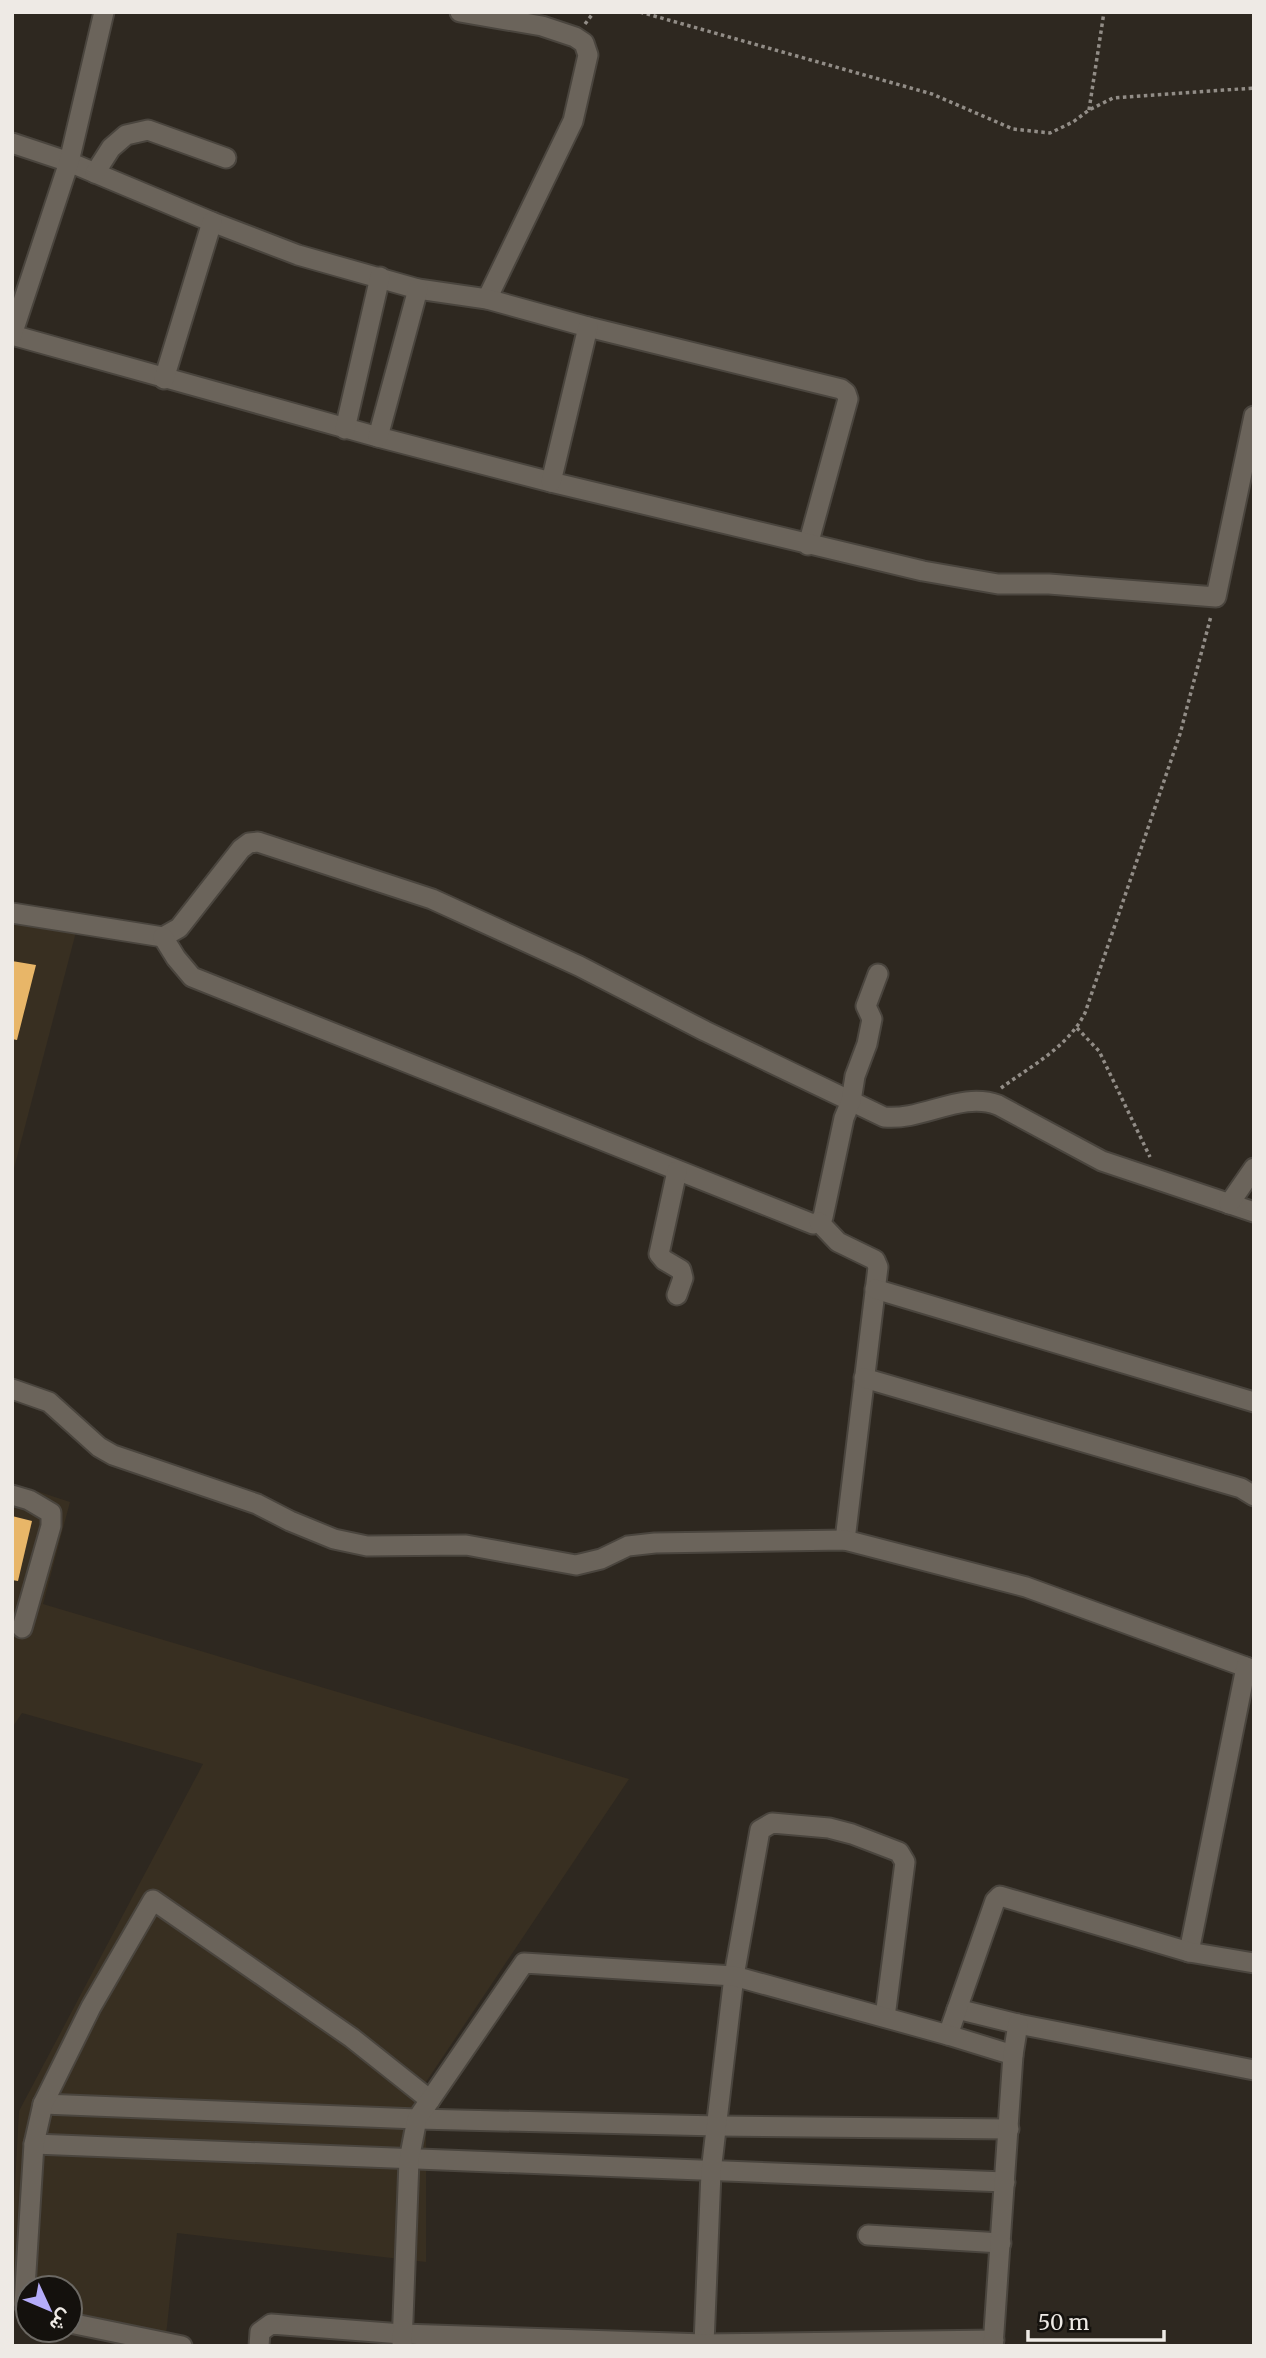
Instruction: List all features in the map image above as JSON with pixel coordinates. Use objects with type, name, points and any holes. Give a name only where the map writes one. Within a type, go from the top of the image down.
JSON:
[{"type":"street","points":[[104,12],[69,162],[12,335],[345,429],[551,482],[808,545],[923,571],[998,584],[1049,584],[1216,597],[1245,504],[1254,416]]},
{"type":"street","points":[[460,12],[542,26],[575,37],[584,43],[589,55],[573,121],[487,299]]},
{"type":"street","points":[[95,173],[111,148],[126,135],[148,130],[226,158]]},
{"type":"street","points":[[12,143],[69,162],[298,255],[418,289],[487,299],[841,389],[848,399],[808,545]]},
{"type":"street","points":[[164,379],[212,222]]},
{"type":"street","points":[[345,429],[380,277]]},
{"type":"street","points":[[378,437],[418,289]]},
{"type":"street","points":[[551,482],[589,327]]},
{"type":"street","points":[[12,913],[163,937],[179,928],[241,849],[249,843],[258,842],[432,899],[579,966],[705,1031],[884,1117],[900,1119],[969,1101],[984,1100],[1102,1161],[1254,1212]]},
{"type":"street","points":[[163,937],[192,977],[807,1223],[819,1222],[823,1217],[844,1118],[867,1044],[872,1019],[866,1006],[878,974]]},
{"type":"street","points":[[1229,1204],[1254,1168]]},
{"type":"street","points":[[677,1171],[659,1254],[681,1270],[683,1278],[677,1295]]},
{"type":"street","points":[[819,1222],[838,1242],[875,1260],[878,1266],[845,1539]]},
{"type":"street","points":[[875,1289],[1254,1402]]},
{"type":"street","points":[[864,1378],[1241,1488],[1254,1496]]},
{"type":"street","points":[[12,1389],[49,1402],[99,1447],[113,1455],[257,1504],[334,1539],[367,1546],[466,1545],[576,1565],[601,1559],[628,1546],[655,1543],[845,1539],[1026,1587],[1250,1669],[1189,1952]]},
{"type":"street","points":[[12,1495],[29,1500],[51,1513],[51,1525],[22,1628]]},
{"type":"street","points":[[704,2344],[711,2172],[734,1976],[760,1830],[772,1823],[828,1828],[852,1834],[898,1852],[905,1862],[885,2017]]},
{"type":"street","points":[[948,2035],[995,1901],[1000,1896],[1189,1952],[1254,1964]]},
{"type":"street","points":[[26,2274],[34,2144],[43,2104],[91,2007],[153,1900],[352,2038],[430,2100]]},
{"type":"street","points":[[402,2340],[409,2160],[417,2119],[524,1963],[734,1976],[948,2035],[1013,2056]]},
{"type":"street","points":[[957,2009],[1018,2024],[1254,2070]]},
{"type":"street","points":[[259,2346],[260,2332],[271,2324],[402,2340],[704,2344],[993,2343],[1013,2056],[1018,2024]]},
{"type":"street","points":[[43,2104],[417,2119],[1009,2129]]},
{"type":"street","points":[[34,2144],[1005,2182]]},
{"type":"street","points":[[867,2235],[1001,2243]]},
{"type":"street","points":[[84,2326],[182,2346]]},
{"type":"path","points":[[640,12],[932,94],[1013,129],[1050,133],[1112,98],[1254,89]]},
{"type":"path","points":[[1089,110],[1104,12]]},
{"type":"path","points":[[984,1100],[1064,1042],[1077,1028],[1094,987],[1180,734],[1216,597]]},
{"type":"path","points":[[1077,1028],[1099,1051],[1150,1157],[1147,1177]]},
{"type":"shaded area","points":[[12,922],[76,932],[12,1176]]},
{"type":"shaded area","points":[[12,1483],[70,1502],[43,1604],[629,1779],[426,2082],[426,2262],[177,2233],[165,2345],[84,2316],[84,2274],[14,2274],[14,2291],[12,2290],[19,2111],[203,1764],[22,1713],[12,1728]]},
{"type":"building","points":[[12,961],[36,965],[17,1040],[12,1039]]},
{"type":"building","points":[[12,1516],[32,1521],[18,1581],[12,1580]]}]
